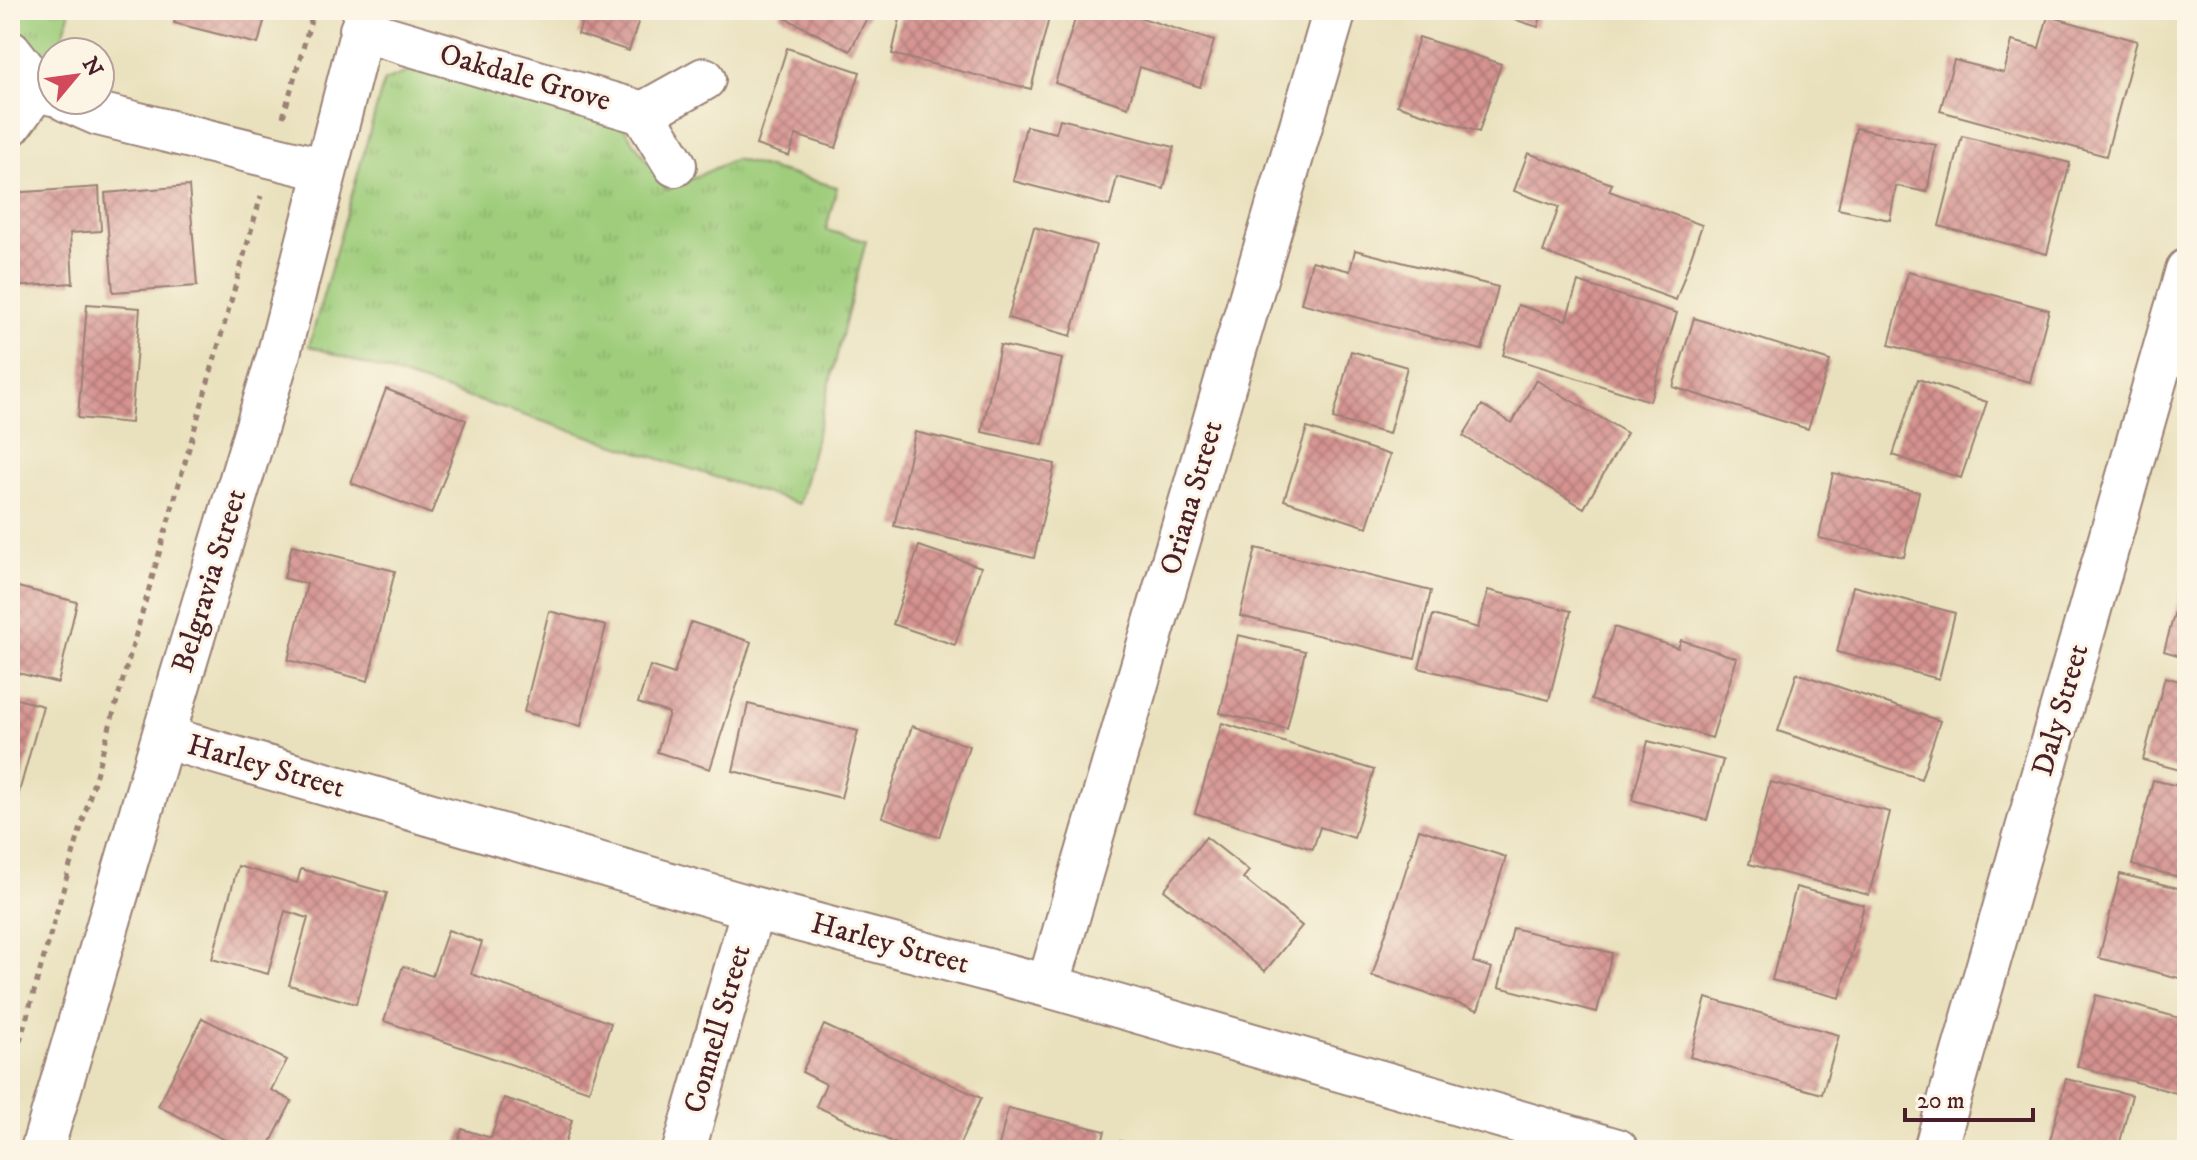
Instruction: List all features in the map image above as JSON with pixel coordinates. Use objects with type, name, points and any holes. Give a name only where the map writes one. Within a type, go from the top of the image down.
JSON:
[{"type":"street","name":"Oriana Street","points":[[1048,986],[1335,10]]},
{"type":"street","name":"Oakdale Grove","points":[[364,20],[643,113],[675,165]]},
{"type":"street","name":"Belgravia Street","points":[[42,1150],[279,353],[364,20]]},
{"type":"street","points":[[10,51],[36,78]]},
{"type":"street","name":"Oakdale Grove","points":[[643,113],[704,79]]},
{"type":"street","points":[[10,125],[36,106]]},
{"type":"street","points":[[106,116],[326,170]]},
{"type":"street","name":"Daly Street","points":[[1935,1150],[2187,270]]},
{"type":"street","name":"Harley Street","points":[[163,737],[753,908],[1048,986],[1617,1150]]},
{"type":"street","name":"Connell Street","points":[[684,1150],[753,908]]},
{"type":"path","points":[[10,1076],[314,10]]},
{"type":"green space","points":[[10,10],[70,10],[63,36],[36,36],[36,68],[10,51]]},
{"type":"green space","points":[[425,65],[623,126],[667,190],[735,159],[837,187],[826,230],[866,241],[799,504],[309,346],[384,81]]},
{"type":"building","points":[[177,10],[267,10],[258,44],[174,23]]},
{"type":"building","points":[[586,10],[642,10],[629,51],[578,34]]},
{"type":"building","points":[[781,10],[871,10],[850,51],[779,15]]},
{"type":"building","points":[[902,10],[1051,10],[1031,89],[892,54]]},
{"type":"building","points":[[1078,10],[1117,10],[1214,41],[1200,87],[1140,67],[1128,107],[1055,83]]},
{"type":"building","points":[[1485,10],[1543,10],[1538,27]]},
{"type":"building","points":[[2048,16],[2137,41],[2106,156],[1940,111],[1954,60],[2004,73],[2012,41],[2039,48]]},
{"type":"building","points":[[1419,37],[1501,64],[1479,132],[1397,105]]},
{"type":"building","points":[[787,48],[860,72],[836,148],[796,135],[789,156],[756,145]]},
{"type":"building","points":[[1060,119],[1174,147],[1164,189],[1117,177],[1110,206],[1013,181],[1026,126],[1056,133]]},
{"type":"building","points":[[1856,128],[1936,145],[1927,192],[1896,186],[1890,220],[1838,209]]},
{"type":"building","points":[[1962,136],[2070,163],[2047,254],[1939,226]]},
{"type":"building","points":[[1528,153],[1612,184],[1609,191],[1702,225],[1676,300],[1543,252],[1559,207],[1514,191]]},
{"type":"building","points":[[189,186],[197,286],[113,292],[105,193]]},
{"type":"building","points":[[99,187],[101,231],[70,233],[73,283],[10,287],[10,193]]},
{"type":"building","points":[[1034,227],[1096,245],[1071,336],[1008,318]]},
{"type":"building","points":[[1355,250],[1498,287],[1482,350],[1301,303],[1312,261],[1350,271]]},
{"type":"building","points":[[1908,272],[2049,310],[2030,382],[1889,345]]},
{"type":"building","points":[[1578,282],[1677,313],[1650,401],[1503,355],[1518,305],[1566,320]]},
{"type":"building","points":[[87,304],[140,308],[131,423],[78,418]]},
{"type":"building","points":[[1694,318],[1830,361],[1808,429],[1673,387]]},
{"type":"building","points":[[1000,345],[1062,359],[1043,445],[982,432]]},
{"type":"building","points":[[1351,351],[1407,367],[1389,434],[1333,419]]},
{"type":"building","points":[[1918,379],[1987,402],[1961,478],[1893,455]]},
{"type":"building","points":[[1536,380],[1627,433],[1584,508],[1463,436],[1482,405],[1512,423]]},
{"type":"building","points":[[386,389],[466,420],[431,514],[351,483]]},
{"type":"building","points":[[1307,428],[1390,455],[1367,527],[1284,500]]},
{"type":"building","points":[[915,432],[1055,464],[1034,558],[894,526]]},
{"type":"building","points":[[1833,473],[1919,492],[1904,557],[1819,538]]},
{"type":"building","points":[[292,545],[395,571],[368,681],[288,660],[307,584],[284,578]]},
{"type":"building","points":[[919,546],[981,567],[955,645],[893,624]]},
{"type":"building","points":[[1256,548],[1431,591],[1415,659],[1240,616]]},
{"type":"building","points":[[2187,571],[2187,658],[2164,651]]},
{"type":"building","points":[[10,585],[77,602],[58,683],[10,671]]},
{"type":"building","points":[[1853,586],[1955,613],[1939,679],[1837,652]]},
{"type":"building","points":[[1488,590],[1571,611],[1549,700],[1419,668],[1433,615],[1478,628]]},
{"type":"building","points":[[549,611],[606,626],[581,726],[524,712]]},
{"type":"building","points":[[691,622],[751,642],[710,769],[657,752],[669,713],[638,703],[650,666],[674,674]]},
{"type":"building","points":[[1614,627],[1678,648],[1681,640],[1737,658],[1712,738],[1591,700]]},
{"type":"building","points":[[1238,635],[1305,651],[1287,729],[1220,713]]},
{"type":"building","points":[[1797,673],[1940,721],[1921,779],[1778,731]]},
{"type":"building","points":[[2165,677],[2187,683],[2187,772],[2143,760]]},
{"type":"building","points":[[10,697],[43,706],[11,821],[10,821]]},
{"type":"building","points":[[748,704],[858,731],[841,798],[733,771]]},
{"type":"building","points":[[1222,723],[1374,770],[1354,838],[1320,827],[1313,849],[1195,813]]},
{"type":"building","points":[[912,726],[969,746],[939,837],[882,817]]},
{"type":"building","points":[[1648,741],[1723,760],[1707,820],[1632,800]]},
{"type":"building","points":[[2153,780],[2187,788],[2187,879],[2132,865]]},
{"type":"building","points":[[1770,782],[1890,812],[1869,895],[1749,864]]},
{"type":"building","points":[[1419,829],[1506,857],[1473,962],[1492,968],[1478,1010],[1372,976]]},
{"type":"building","points":[[1206,837],[1249,871],[1243,878],[1302,926],[1265,971],[1164,890]]},
{"type":"building","points":[[238,866],[297,883],[301,869],[387,893],[356,1004],[289,985],[308,918],[285,911],[268,974],[212,959]]},
{"type":"building","points":[[2120,874],[2187,890],[2187,980],[2099,958]]},
{"type":"building","points":[[1796,887],[1864,905],[1840,998],[1772,980]]},
{"type":"building","points":[[1513,928],[1612,953],[1597,1012],[1499,987]]},
{"type":"building","points":[[448,930],[482,942],[471,974],[611,1023],[589,1091],[384,1021],[403,966],[432,976]]},
{"type":"building","points":[[2096,995],[2187,1020],[2187,1096],[2077,1066]]},
{"type":"building","points":[[1706,998],[1839,1035],[1822,1094],[1690,1057]]},
{"type":"building","points":[[202,1018],[287,1060],[271,1090],[292,1101],[267,1150],[245,1150],[158,1106]]},
{"type":"building","points":[[824,1025],[981,1098],[957,1150],[909,1150],[816,1106],[826,1084],[802,1072]]},
{"type":"building","points":[[2066,1079],[2132,1095],[2118,1150],[2074,1150],[2049,1144]]},
{"type":"building","points":[[504,1098],[572,1120],[563,1150],[455,1150],[462,1129],[491,1138]]},
{"type":"building","points":[[1008,1108],[1105,1131],[1100,1150],[998,1150]]},
{"type":"building","points":[[1120,1141],[1147,1149],[1147,1150],[1117,1150]]}]
